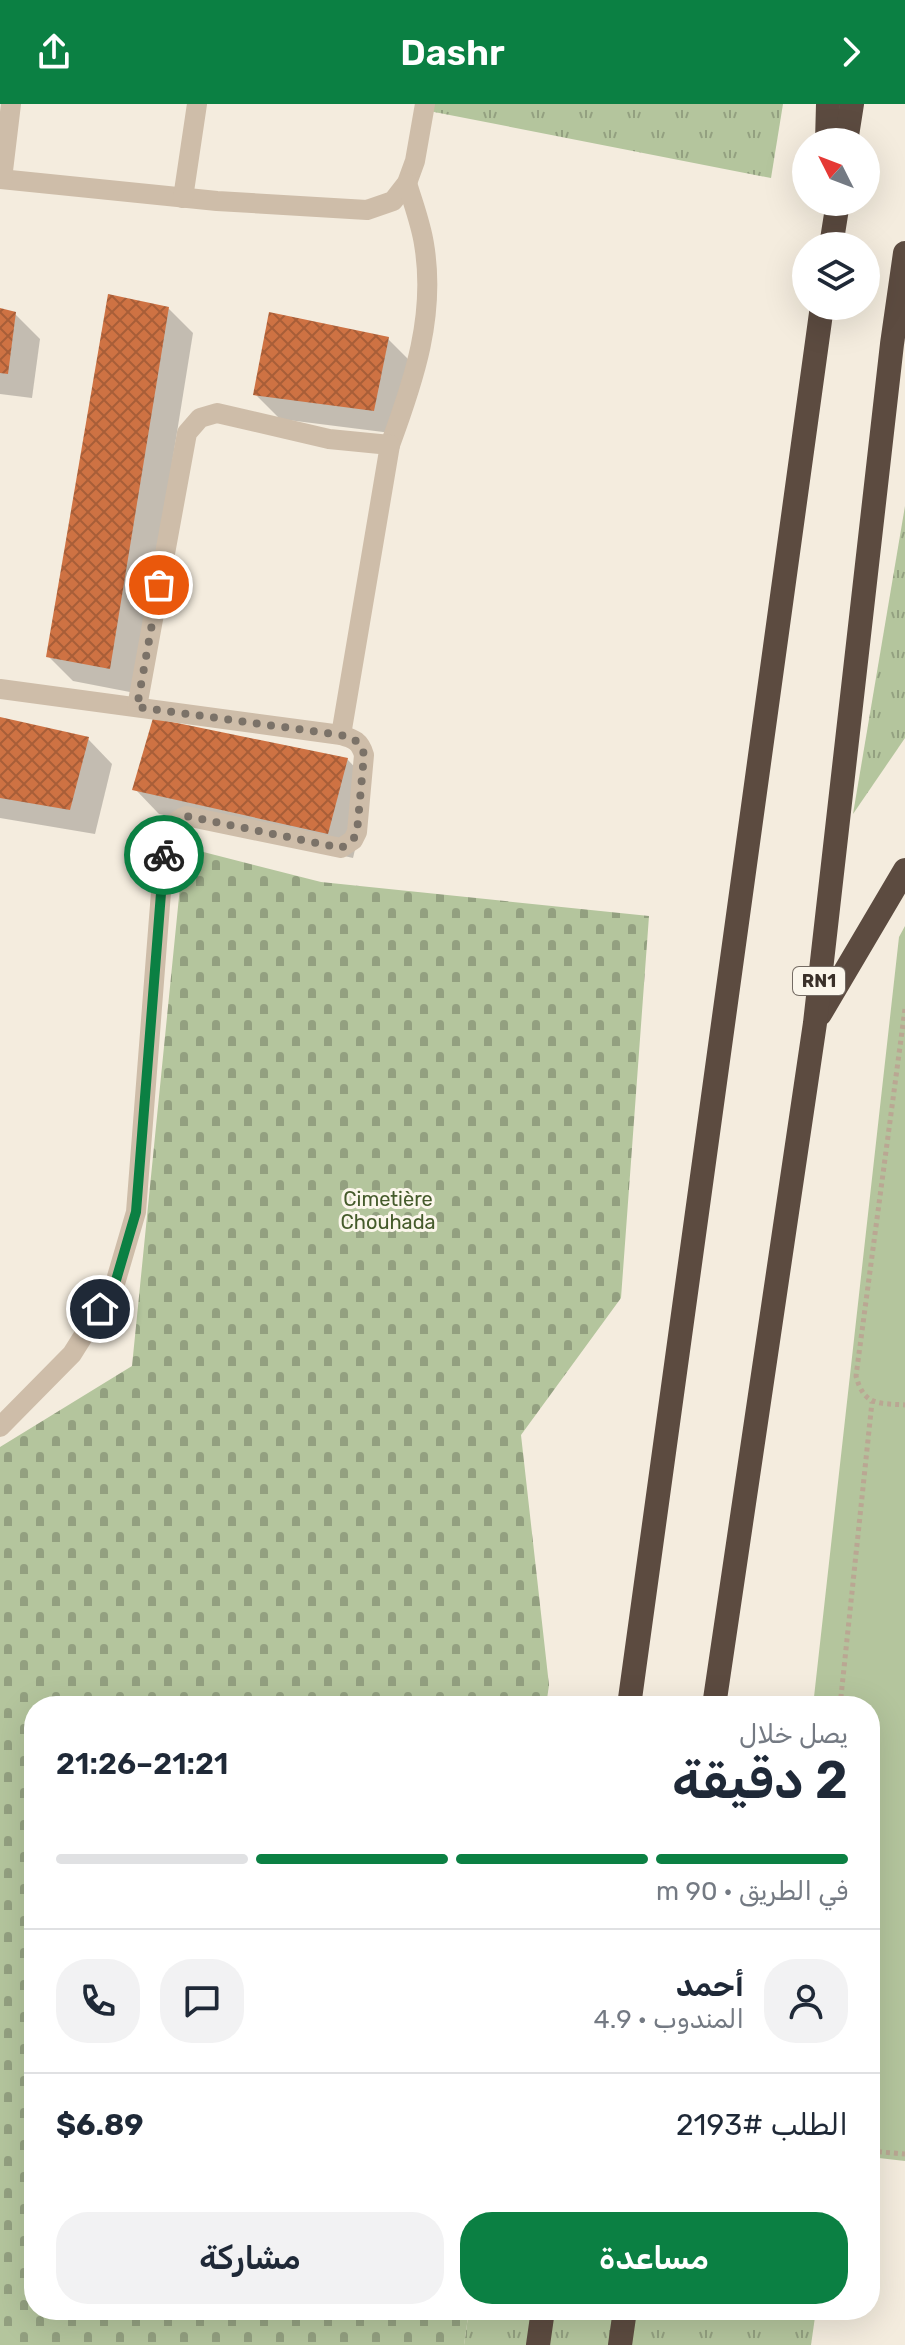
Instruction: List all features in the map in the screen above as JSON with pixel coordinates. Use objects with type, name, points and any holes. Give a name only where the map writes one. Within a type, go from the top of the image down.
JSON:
[{"type":"highway","points":[[827,128],[828,104]]},
{"type":"highway","points":[[848,128],[852,104]]},
{"type":"highway","name":"RN1","points":[[715,1696],[815,1023],[905,253]]},
{"type":"highway","points":[[630,1696],[820,320]]},
{"type":"highway","points":[[815,1023],[905,870]]},
{"type":"highway","points":[[538,2345],[542,2320]]},
{"type":"highway","points":[[620,2345],[624,2320]]},
{"type":"street","points":[[11,104],[1,179],[183,198],[367,210],[393,201],[407,183],[415,161],[425,104]]},
{"type":"street","points":[[183,198],[197,104]]},
{"type":"street","points":[[341,735],[390,445],[414,378],[423,336],[428,287],[424,243],[407,183]]},
{"type":"street","points":[[137,707],[187,433],[200,418],[217,413],[329,439],[390,445]]},
{"type":"street","points":[[0,689],[341,735],[362,745],[364,755],[357,832],[348,845],[341,848],[186,816],[170,827],[165,841],[136,1212],[132,1227],[114,1287],[72,1354],[0,1427]]},
{"type":"path","points":[[905,1009],[856,1376],[860,1391],[872,1402],[905,1405]]},
{"type":"path","points":[[841,1696],[872,1402]]},
{"type":"path","points":[[880,2152],[905,2154]]},
{"type":"green space","points":[[430,104],[783,104],[771,178],[429,111]]},
{"type":"green space","points":[[905,506],[905,738],[853,814]]},
{"type":"green space","name":"Cimetière Chouhada","points":[[184,847],[321,882],[649,916],[621,1298],[521,1435],[549,1685],[547,1696],[24,1696],[24,2320],[468,2320],[464,2345],[0,2345],[0,1447],[132,1366]]},
{"type":"green space","points":[[905,926],[905,2161],[880,2158],[880,1696],[814,1696],[899,937]]},
{"type":"green space","points":[[468,2320],[815,2320],[811,2345],[464,2345]]},
{"type":"building","points":[[108,294],[169,307],[110,669],[46,657]]},
{"type":"building","points":[[0,308],[16,312],[8,374],[0,373]]},
{"type":"building","points":[[269,312],[389,337],[374,411],[253,395]]},
{"type":"building","points":[[0,717],[89,737],[70,810],[0,798]]},
{"type":"building","points":[[153,718],[348,758],[328,834],[132,790]]},
{"type":"way so far","points":[[159,585],[137,707],[341,735],[362,745],[364,755],[357,832],[348,845],[341,848],[186,816],[170,827],[164,855]]},
{"type":"route","points":[[100,1309],[114,1287],[136,1212],[164,855]]}]
